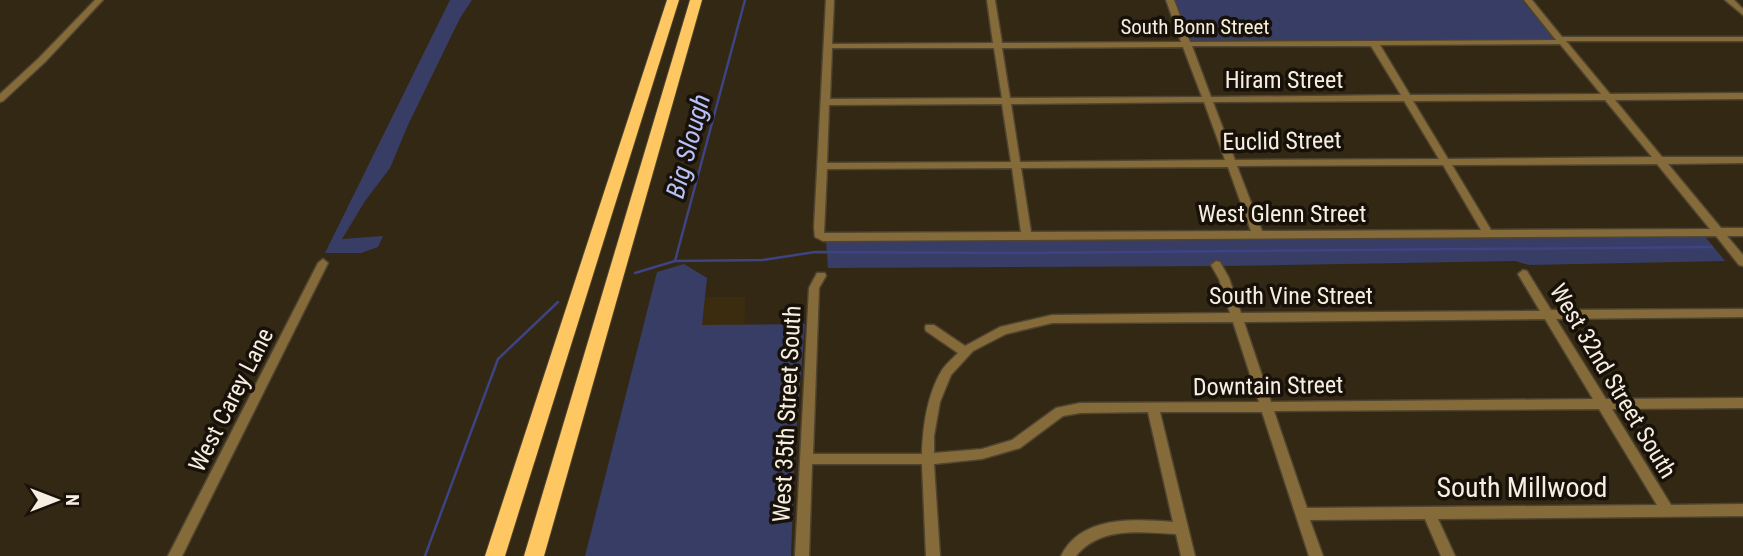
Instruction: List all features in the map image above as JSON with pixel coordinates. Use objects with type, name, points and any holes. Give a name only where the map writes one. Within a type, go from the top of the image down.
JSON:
[{"type":"highway","points":[[495,556],[673,0]]},
{"type":"highway","points":[[534,556],[696,0]]},
{"type":"street","points":[[27,71],[32,61],[90,0]]},
{"type":"street","points":[[0,99],[27,71],[42,60],[99,0]]},
{"type":"street","points":[[822,166],[830,0]]},
{"type":"street","points":[[991,0],[1027,237]]},
{"type":"street","points":[[1170,0],[1258,235]]},
{"type":"street","points":[[1528,0],[1718,232],[1741,256]]},
{"type":"street","points":[[1729,0],[1743,13]]},
{"type":"street","name":"South Bonn Street","points":[[828,46],[1743,39]]},
{"type":"street","points":[[1374,43],[1488,233]]},
{"type":"street","name":"Hiram Street","points":[[825,102],[1743,96]]},
{"type":"street","name":"Euclid Street","points":[[822,166],[1743,160]]},
{"type":"street","name":"West Glenn Street","points":[[822,166],[818,232],[821,236],[1743,232]]},
{"type":"street","name":"West Carey Lane","points":[[175,556],[323,263]]},
{"type":"street","points":[[1216,265],[1224,278],[1316,556]]},
{"type":"street","name":"West 32nd Street South","points":[[1523,274],[1667,510]]},
{"type":"street","name":"West 35th Street South","points":[[802,556],[814,288],[821,276]]},
{"type":"street","name":"South Vine Street","points":[[933,556],[928,423],[933,400],[948,372],[965,352],[999,331],[1052,319],[1743,313]]},
{"type":"street","points":[[930,328],[965,352]]},
{"type":"street","name":"Downtain Street","points":[[806,459],[928,459],[971,456],[1010,447],[1065,411],[1097,407],[1743,403]]},
{"type":"street","points":[[1153,408],[1188,556]]},
{"type":"street","name":"South Millwood","points":[[1302,514],[1743,510]]},
{"type":"street","points":[[1429,512],[1448,556]]},
{"type":"street","points":[[1068,556],[1083,537],[1098,531],[1181,528]]},
{"type":"shaded area","points":[[450,0],[472,0],[460,18],[390,168],[365,201],[342,239],[383,236],[378,247],[361,253],[325,253]]},
{"type":"shaded area","points":[[1173,0],[1522,0],[1554,39],[1189,41]]},
{"type":"shaded area","points":[[1703,234],[1725,261],[1529,265],[1515,261],[828,268],[826,241]]},
{"type":"shaded area","points":[[684,264],[707,278],[702,325],[805,324],[795,446],[791,556],[585,556],[657,272]]},
{"type":"shaded area","points":[[705,297],[746,297],[744,325],[701,325]]},
{"type":"waterway","name":"Big Slough","points":[[675,261],[745,0]]},
{"type":"waterway","points":[[675,261],[763,260],[815,252],[1021,253],[1712,247]]},
{"type":"waterway","name":"Big Slough","points":[[635,273],[675,261]]},
{"type":"waterway","name":"Big Slough","points":[[425,556],[498,359],[558,302]]}]
